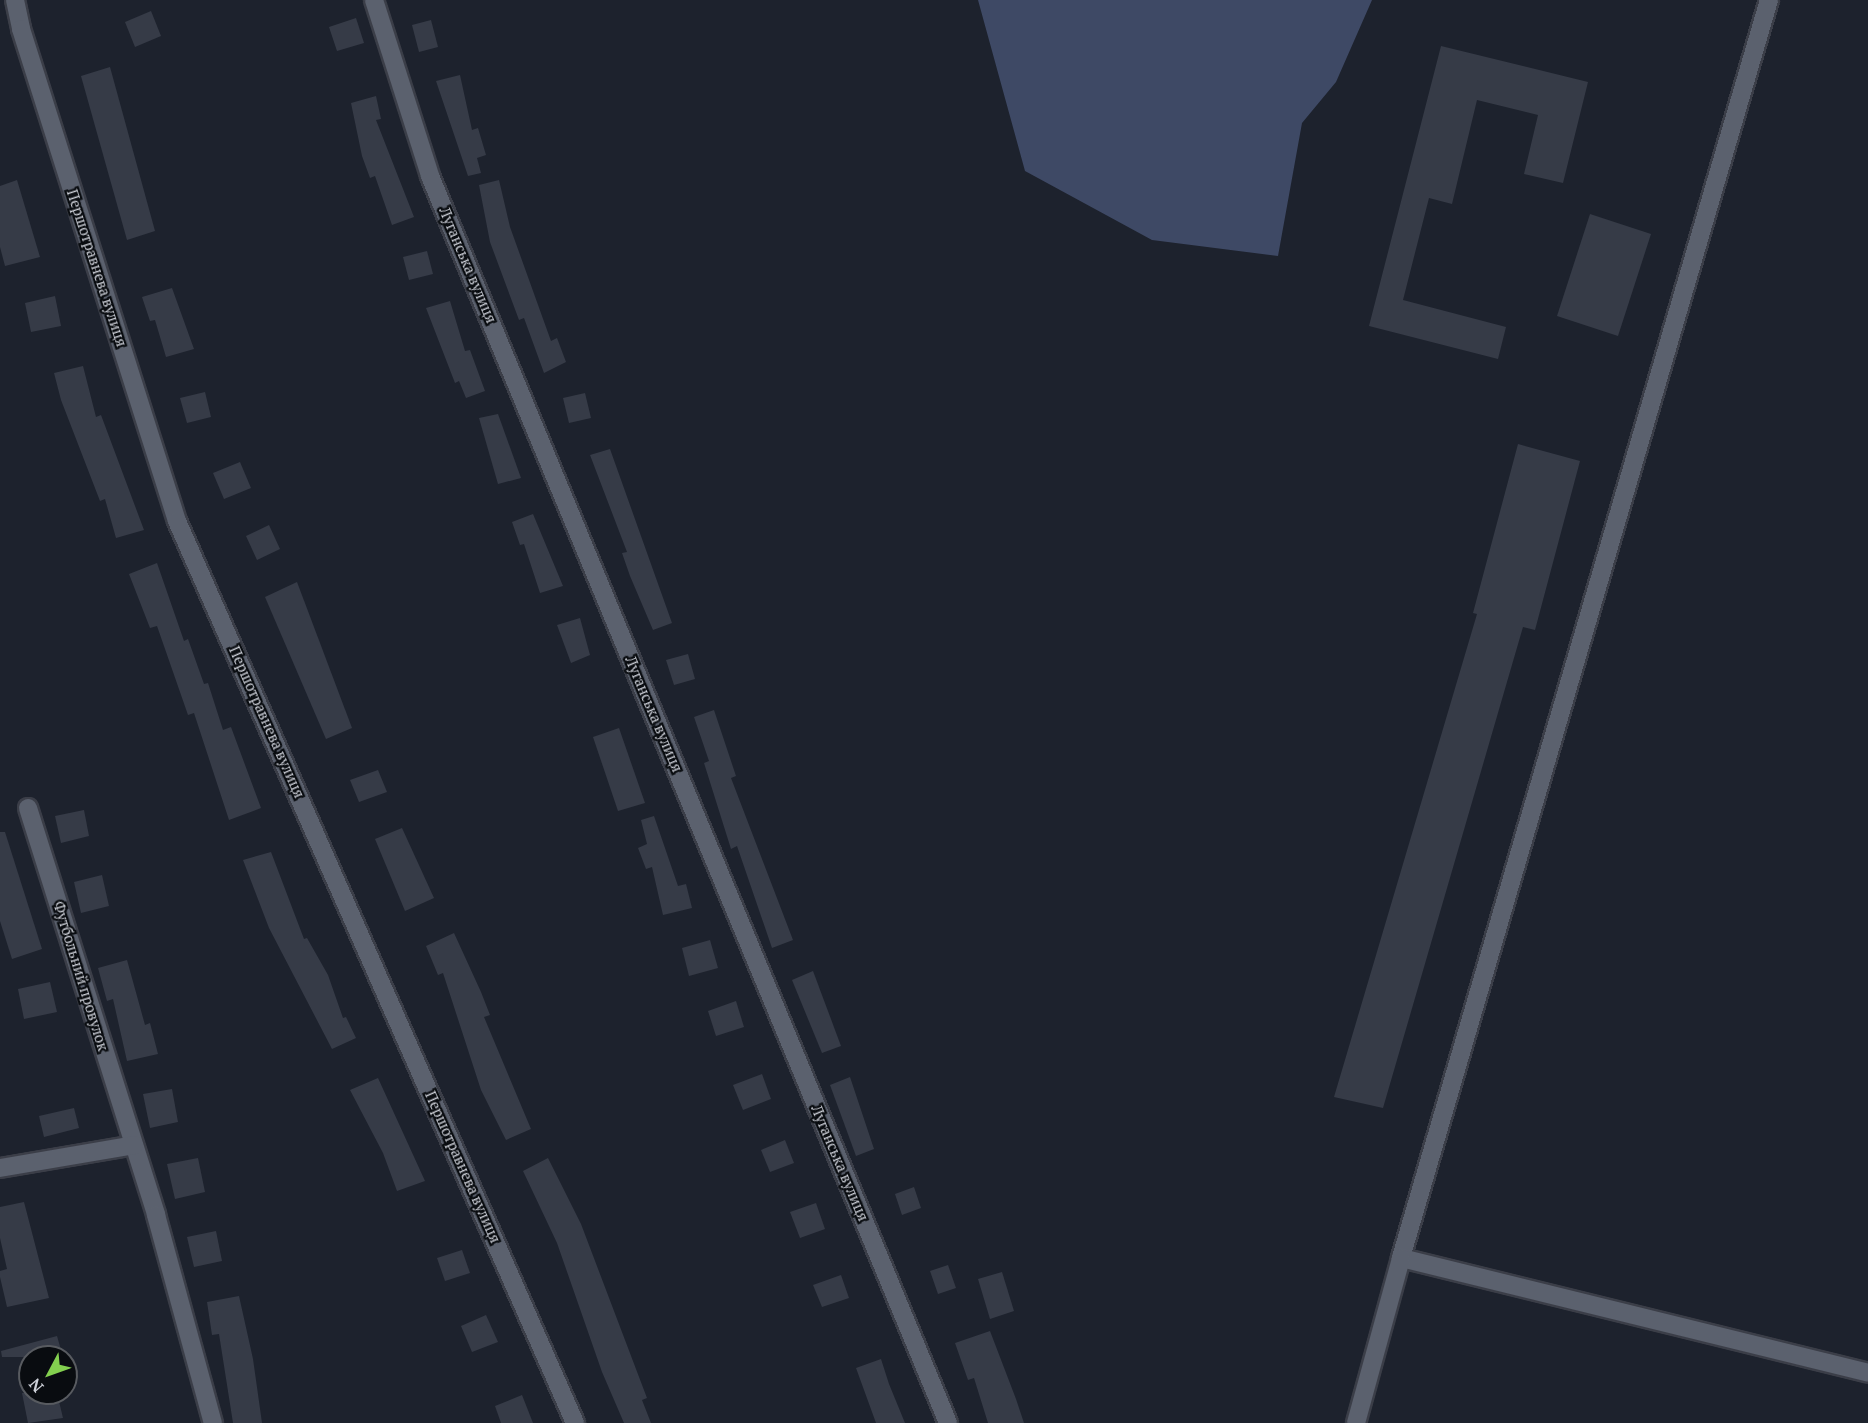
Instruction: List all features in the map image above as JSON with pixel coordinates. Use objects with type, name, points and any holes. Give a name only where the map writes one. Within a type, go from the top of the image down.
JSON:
[{"type":"street","name":"Першотравнева вулиця","points":[[15,0],[21,29],[177,521],[575,1423]]},
{"type":"street","name":"Луганська вулиця","points":[[374,0],[430,176],[948,1423]]},
{"type":"street","points":[[1356,1423],[1401,1258],[1769,0]]},
{"type":"street","name":"Футбольний провулок","points":[[28,808],[134,1145],[213,1423]]},
{"type":"street","points":[[0,1168],[134,1145]]},
{"type":"street","points":[[1401,1258],[1868,1373]]},
{"type":"shaded area","points":[[978,0],[1372,0],[1336,82],[1302,123],[1278,256],[1152,240],[1025,171]]},
{"type":"building","points":[[151,11],[161,36],[135,47],[125,22]]},
{"type":"building","points":[[356,18],[364,43],[337,51],[329,27]]},
{"type":"building","points":[[431,20],[438,47],[419,52],[412,25]]},
{"type":"building","points":[[1441,46],[1588,82],[1563,183],[1524,174],[1538,115],[1477,100],[1452,204],[1429,198],[1403,300],[1506,327],[1498,359],[1369,326]]},
{"type":"building","points":[[110,67],[155,231],[127,240],[81,76]]},
{"type":"building","points":[[460,75],[472,130],[478,128],[486,155],[477,158],[481,173],[468,176],[436,81]]},
{"type":"building","points":[[376,96],[381,119],[376,120],[414,217],[392,225],[375,176],[370,178],[362,156],[351,103]]},
{"type":"building","points":[[17,180],[40,257],[5,266],[0,247],[0,186]]},
{"type":"building","points":[[499,180],[510,227],[551,341],[557,338],[566,362],[544,373],[524,318],[519,320],[490,242],[479,185]]},
{"type":"building","points":[[1590,214],[1651,234],[1618,336],[1557,316]]},
{"type":"building","points":[[427,251],[433,274],[409,280],[403,257]]},
{"type":"building","points":[[172,288],[194,349],[166,357],[155,320],[150,321],[142,297]]},
{"type":"building","points":[[55,296],[61,326],[31,332],[25,303]]},
{"type":"building","points":[[450,301],[465,351],[470,350],[485,391],[466,398],[459,381],[455,383],[426,308]]},
{"type":"building","points":[[83,366],[96,417],[101,415],[144,530],[116,538],[105,499],[100,501],[61,400],[54,373]]},
{"type":"building","points":[[205,392],[211,417],[187,423],[180,398]]},
{"type":"building","points":[[585,393],[591,418],[569,423],[563,398]]},
{"type":"building","points":[[498,414],[521,478],[498,484],[479,418]]},
{"type":"building","points":[[1518,444],[1580,461],[1535,630],[1523,627],[1383,1108],[1334,1097],[1477,614],[1473,613]]},
{"type":"building","points":[[610,449],[672,623],[653,630],[630,576],[622,553],[627,552],[590,455]]},
{"type":"building","points":[[240,462],[251,488],[224,499],[213,473]]},
{"type":"building","points":[[533,514],[563,586],[540,593],[524,544],[520,545],[512,522]]},
{"type":"building","points":[[269,525],[280,549],[257,560],[246,536]]},
{"type":"building","points":[[157,563],[184,641],[188,639],[204,684],[208,683],[223,730],[231,727],[261,808],[229,820],[194,713],[188,715],[157,626],[150,628],[129,574]]},
{"type":"building","points":[[297,582],[352,728],[326,739],[265,597]]},
{"type":"building","points":[[580,618],[590,655],[571,663],[557,625]]},
{"type":"building","points":[[688,654],[695,679],[674,685],[666,660]]},
{"type":"building","points":[[714,710],[736,776],[731,778],[793,940],[772,948],[737,846],[731,849],[704,763],[709,761],[694,717]]},
{"type":"building","points":[[619,728],[645,803],[618,811],[593,737]]},
{"type":"building","points":[[378,770],[387,792],[359,802],[350,780]]},
{"type":"building","points":[[84,810],[89,836],[61,843],[55,816]]},
{"type":"building","points":[[654,816],[678,886],[686,884],[692,908],[663,915],[652,867],[646,869],[638,848],[647,844],[641,820]]},
{"type":"building","points":[[402,828],[434,898],[405,911],[375,839]]},
{"type":"building","points":[[0,832],[5,832],[42,949],[12,959],[0,921]]},
{"type":"building","points":[[271,852],[304,939],[307,938],[328,975],[343,1018],[346,1017],[356,1038],[332,1049],[269,928],[243,860]]},
{"type":"building","points":[[102,875],[109,906],[81,913],[74,882]]},
{"type":"building","points":[[454,933],[481,992],[490,1015],[484,1017],[531,1129],[506,1140],[481,1090],[443,973],[438,975],[426,946]]},
{"type":"building","points":[[710,940],[718,968],[689,976],[682,948]]},
{"type":"building","points":[[127,960],[145,1025],[150,1023],[158,1054],[127,1061],[113,999],[107,1001],[98,968]]},
{"type":"building","points":[[813,971],[841,1046],[822,1053],[792,980]]},
{"type":"building","points":[[50,982],[57,1012],[24,1019],[18,989]]},
{"type":"building","points":[[736,1001],[744,1027],[716,1036],[708,1011]]},
{"type":"building","points":[[762,1074],[771,1099],[743,1110],[733,1085]]},
{"type":"building","points":[[850,1077],[874,1149],[856,1156],[830,1085]]},
{"type":"building","points":[[378,1078],[425,1181],[397,1191],[383,1153],[350,1090]]},
{"type":"building","points":[[172,1089],[178,1122],[150,1128],[143,1094]]},
{"type":"building","points":[[74,1108],[79,1128],[44,1137],[39,1116]]},
{"type":"building","points":[[785,1140],[794,1163],[770,1172],[761,1150]]},
{"type":"building","points":[[198,1158],[205,1192],[175,1199],[167,1164]]},
{"type":"building","points":[[548,1158],[581,1224],[647,1398],[642,1400],[651,1423],[624,1423],[602,1372],[557,1243],[523,1171]]},
{"type":"building","points":[[914,1187],[921,1208],[902,1215],[895,1194]]},
{"type":"building","points":[[24,1202],[49,1298],[7,1307],[0,1277],[0,1271],[7,1269],[0,1238],[0,1207]]},
{"type":"building","points":[[816,1203],[825,1229],[800,1238],[790,1212]]},
{"type":"building","points":[[216,1231],[222,1261],[194,1267],[187,1237]]},
{"type":"building","points":[[462,1250],[470,1273],[445,1281],[437,1258]]},
{"type":"building","points":[[948,1265],[956,1288],[938,1294],[930,1271]]},
{"type":"building","points":[[1002,1272],[1014,1311],[990,1319],[978,1279]]},
{"type":"building","points":[[841,1275],[849,1298],[822,1307],[813,1285]]},
{"type":"building","points":[[239,1296],[253,1359],[262,1423],[233,1423],[219,1334],[212,1335],[207,1302]]},
{"type":"building","points":[[486,1315],[498,1342],[472,1352],[461,1326]]},
{"type":"building","points":[[990,1331],[1024,1423],[988,1423],[974,1378],[968,1380],[955,1343]]},
{"type":"building","points":[[57,1336],[60,1345],[23,1345]]},
{"type":"building","points":[[18,1346],[18,1357],[2,1357],[1,1351]]},
{"type":"building","points":[[881,1359],[905,1423],[876,1423],[856,1368]]},
{"type":"building","points":[[522,1395],[533,1423],[501,1423],[495,1406]]},
{"type":"building","points":[[24,1405],[60,1405],[63,1418],[28,1423]]}]
